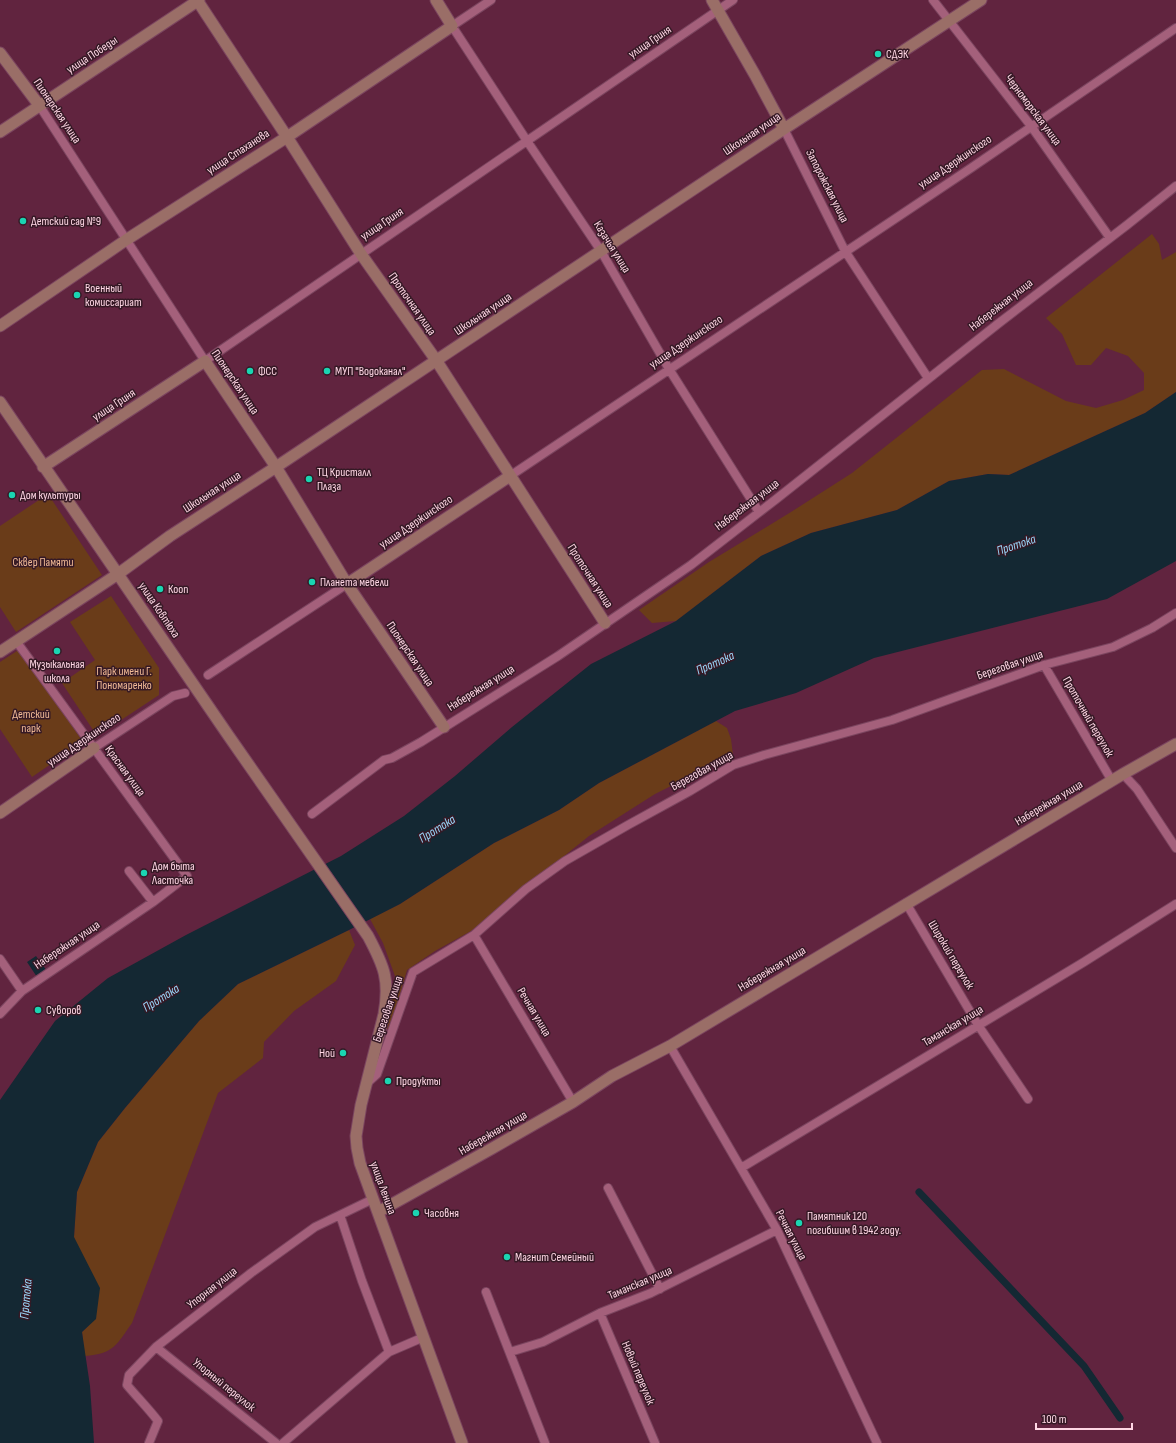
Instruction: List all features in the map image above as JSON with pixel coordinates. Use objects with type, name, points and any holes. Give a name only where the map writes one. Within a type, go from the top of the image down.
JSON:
[{"type":"street","name":"улица Победы","points":[[0,132],[198,0]]},
{"type":"street","name":"Проточная улица","points":[[198,0],[361,254],[436,360],[605,624]]},
{"type":"street","name":"Казачья улица","points":[[436,0],[527,141],[601,251],[669,369],[760,512]]},
{"type":"street","name":"улица Стаханова","points":[[0,326],[126,240],[287,137],[491,0]]},
{"type":"street","name":"Запорожская улица","points":[[712,0],[784,129],[845,251],[928,378]]},
{"type":"street","name":"улица Гриня","points":[[43,467],[205,361],[733,0]]},
{"type":"street","name":"Черноморская улица","points":[[934,0],[1031,126],[1110,238]]},
{"type":"street","name":"Школьная улица","points":[[0,652],[118,574],[170,536],[784,129],[982,0]]},
{"type":"street","name":"улица Дзержинского","points":[[208,675],[510,476],[971,168],[1176,28]]},
{"type":"street","name":"Пионерская улица","points":[[0,53],[39,106],[276,467],[347,584],[444,727]]},
{"type":"street","name":"Набережная улица","points":[[312,814],[384,760],[392,758],[444,727],[558,656],[691,565],[928,378],[1176,186]]},
{"type":"street","name":"улица Ковтюха","points":[[0,402],[43,467],[368,936]]},
{"type":"street","name":"Береговая улица","points":[[366,1084],[377,1074],[413,972],[474,935],[526,889],[565,861],[733,765],[892,720],[1044,666],[1113,647],[1152,628],[1176,613]]},
{"type":"street","name":"Красная улица","points":[[16,641],[187,876]]},
{"type":"street","name":"Проточный переулок","points":[[1044,666],[1112,781]]},
{"type":"street","name":"улица Дзержинского","points":[[0,814],[94,748],[173,696],[185,693]]},
{"type":"street","name":"Набережная улица","points":[[378,1212],[573,1102],[612,1076],[670,1046],[906,903],[1176,744]]},
{"type":"street","points":[[1123,774],[1137,789],[1176,848]]},
{"type":"street","points":[[129,870],[153,902]]},
{"type":"street","name":"Набережная улица","points":[[0,1014],[22,991],[153,902],[187,876]]},
{"type":"street","name":"Широкий переулок","points":[[906,903],[978,1025],[1028,1099]]},
{"type":"street","name":"Таманская улица","points":[[741,1168],[1084,962],[1176,904]]},
{"type":"street","name":"Речная улица","points":[[474,935],[573,1102]]},
{"type":"street","name":"улица Ленина","points":[[368,936],[380,958],[387,989],[384,1014],[358,1120],[356,1136],[357,1148],[360,1163],[462,1443]]},
{"type":"street","points":[[0,959],[22,991]]},
{"type":"street","name":"Речная улица","points":[[670,1046],[777,1230],[877,1443]]},
{"type":"street","points":[[608,1188],[660,1289]]},
{"type":"street","name":"Упорная улица","points":[[149,1443],[158,1421],[146,1405],[139,1400],[127,1385],[129,1375],[156,1346],[251,1272],[315,1227],[373,1199]]},
{"type":"street","points":[[340,1215],[362,1281],[389,1352]]},
{"type":"street","name":"Таманская улица","points":[[510,1352],[543,1342],[600,1313],[660,1289],[777,1230]]},
{"type":"street","points":[[486,1292],[546,1443]]},
{"type":"street","name":"Новый переулок","points":[[600,1313],[655,1443]]},
{"type":"street","points":[[282,1443],[389,1352],[424,1337]]},
{"type":"street","name":"Упорный переулок","points":[[156,1346],[276,1443]]},
{"type":"green space","points":[[1152,234],[1159,244],[1162,260],[1176,252],[1176,392],[1145,413],[1009,475],[988,474],[949,481],[897,510],[811,533],[761,556],[676,621],[652,623],[639,610],[709,562],[852,473],[982,370],[1004,369],[1066,401],[1096,408],[1123,400],[1144,390],[1144,373],[1128,356],[1106,348],[1091,365],[1076,365],[1062,334],[1046,318]]},
{"type":"green space","name":"Сквер Памяти","points":[[48,494],[102,575],[16,632],[0,607],[0,526]]},
{"type":"green space","name":"Парк имени Г. Пономаренко","points":[[111,596],[159,668],[159,695],[97,736],[62,683],[95,660],[70,622]]},
{"type":"green space","name":"Детский парк","points":[[20,649],[83,742],[32,777],[0,729],[0,662]]},
{"type":"green space","points":[[716,721],[727,728],[731,739],[733,755],[655,794],[589,836],[471,931],[435,951],[407,970],[390,1029],[387,1029],[395,976],[383,943],[370,919],[400,904],[494,843],[559,810],[599,783]]},
{"type":"green space","points":[[349,930],[355,945],[336,981],[294,1011],[264,1042],[263,1058],[218,1093],[132,1323],[114,1347],[102,1353],[85,1356],[82,1332],[92,1322],[74,1237],[77,1192],[98,1142],[199,1021],[238,984]]},
{"type":"water","name":"Протока","points":[[1176,392],[1176,561],[1107,599],[874,658],[796,693],[735,711],[599,783],[559,810],[494,843],[400,904],[238,984],[199,1021],[98,1142],[77,1192],[74,1237],[100,1288],[96,1319],[82,1332],[90,1386],[94,1443],[0,1443],[0,1100],[55,1021],[108,978],[186,935],[341,856],[404,816],[591,664],[676,621],[761,556],[811,533],[897,510],[949,481],[988,474],[1009,475],[1145,413]]},
{"type":"water","points":[[36,956],[47,971],[37,977],[27,962]]},
{"type":"waterway","points":[[919,1192],[1084,1366],[1120,1418]]},
{"type":"place","name":"СДЭК","points":[[878,54]]},
{"type":"place","name":"Детский сад №9","points":[[23,221]]},
{"type":"place","name":"Военный комиссариат","points":[[77,295]]},
{"type":"place","name":"ФСС","points":[[250,371]]},
{"type":"place","name":"МУП \"Водоканал\"","points":[[327,371]]},
{"type":"place","name":"ТЦ Кристалл Плаза","points":[[309,479]]},
{"type":"place","name":"Дом культуры","points":[[12,495]]},
{"type":"place","name":"Планета мебели","points":[[312,582]]},
{"type":"place","name":"Кооп","points":[[160,589]]},
{"type":"place","name":"Музыкальная школа","points":[[57,651]]},
{"type":"place","name":"Дом быта Ласточка","points":[[144,873]]},
{"type":"place","name":"Суворов","points":[[38,1010]]},
{"type":"place","name":"Ной","points":[[343,1053]]},
{"type":"place","name":"Продукты","points":[[388,1081]]},
{"type":"place","name":"Часовня","points":[[416,1213]]},
{"type":"place","name":"Памятник 120 погибшим в 1942 году.","points":[[799,1223]]},
{"type":"place","name":"Магнит Семейный","points":[[507,1257]]}]
